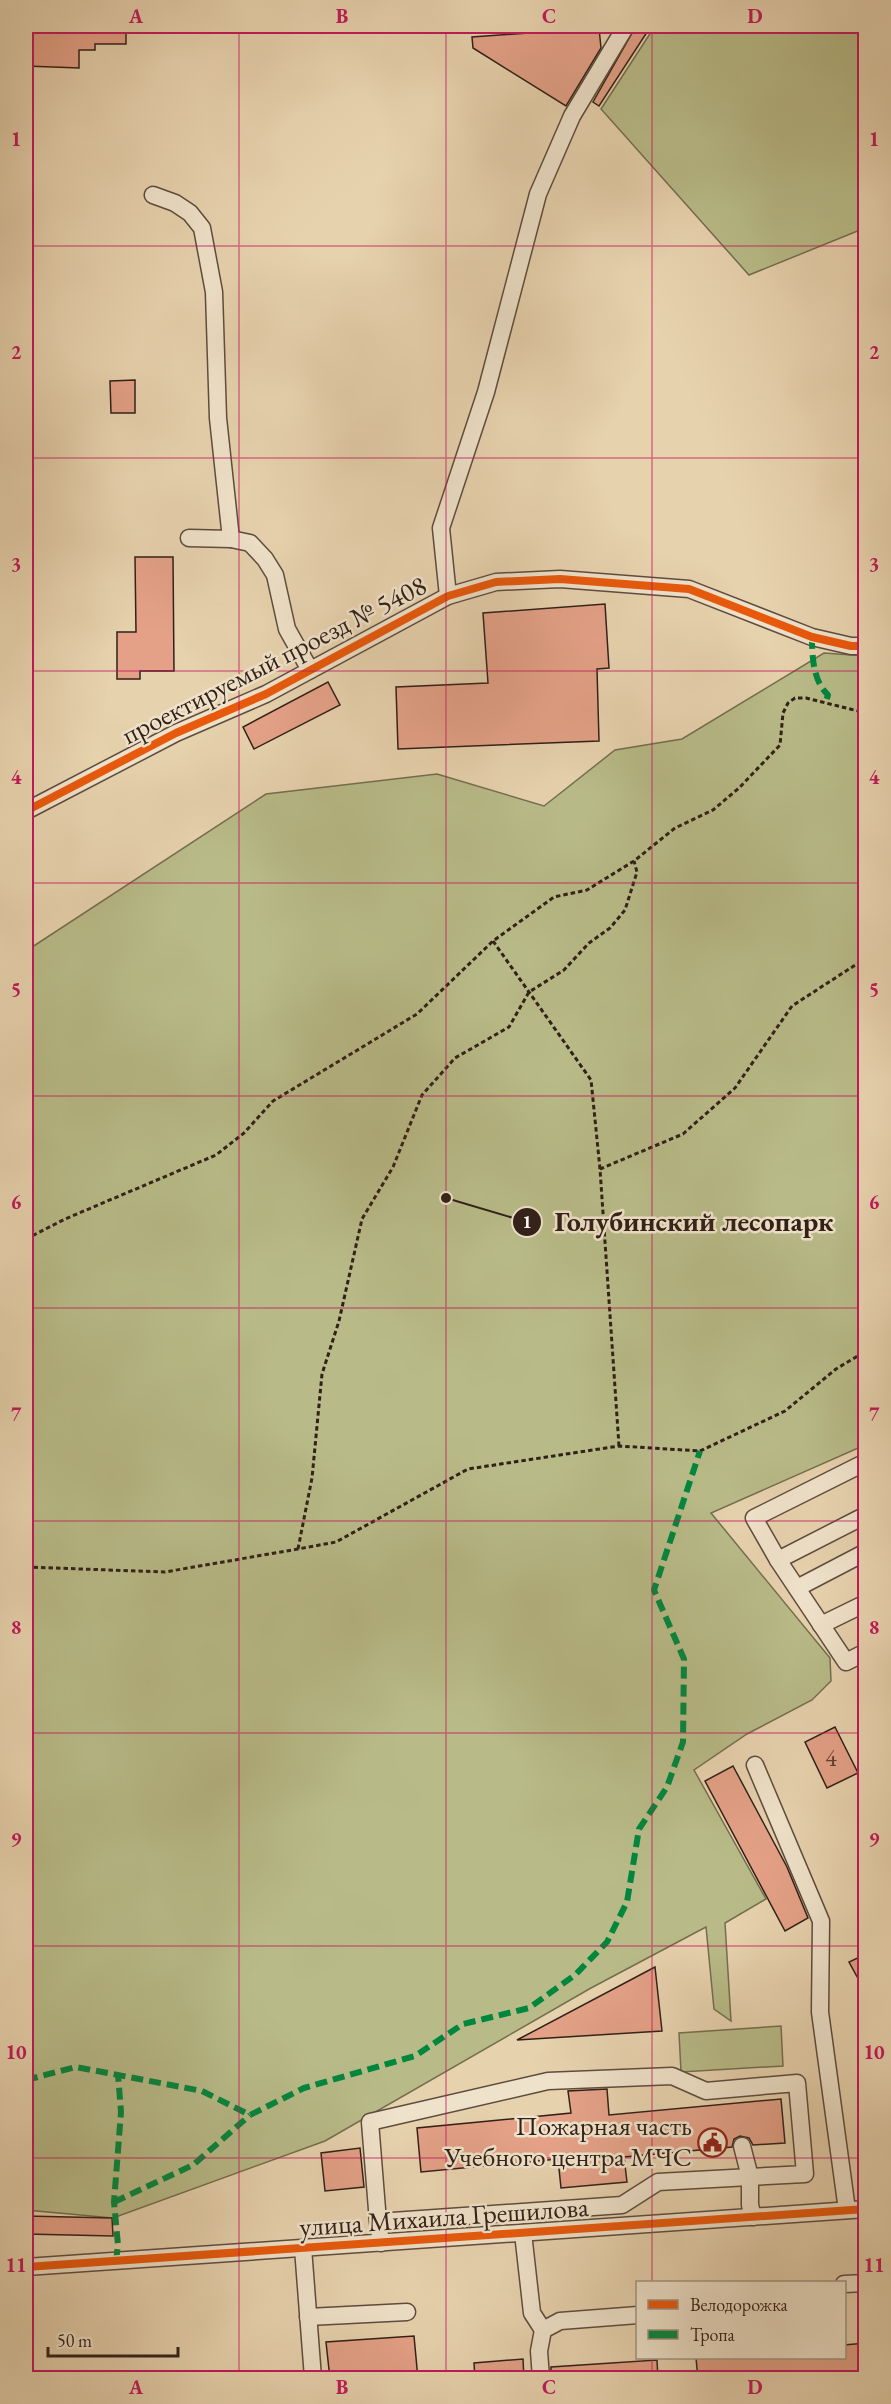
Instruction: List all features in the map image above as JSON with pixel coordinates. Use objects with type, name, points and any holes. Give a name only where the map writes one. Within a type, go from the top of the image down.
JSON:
[{"type":"street","points":[[448,596],[441,528],[486,392],[538,194],[572,116],[626,26]]},
{"type":"street","points":[[153,195],[175,203],[190,213],[202,228],[214,292],[218,418],[231,538]]},
{"type":"street","points":[[189,538],[231,538],[250,543],[265,559],[275,575],[287,629],[310,670]]},
{"type":"street","name":"проектируемый проезд № 5408","points":[[26,811],[176,733],[266,694],[448,596],[496,582],[560,579],[688,589],[812,637],[851,646],[866,646]]},
{"type":"street","points":[[866,1462],[754,1518],[778,1560],[846,1662],[866,1652]]},
{"type":"street","points":[[778,1560],[866,1515]]},
{"type":"street","points":[[797,1588],[866,1552]]},
{"type":"street","points":[[821,1625],[866,1603]]},
{"type":"street","points":[[755,1765],[820,1921],[820,2012],[847,2210]]},
{"type":"street","points":[[378,2222],[622,2205],[658,2182],[805,2174],[796,2083],[706,2091],[672,2076],[548,2081],[370,2122],[378,2222],[381,2242]]},
{"type":"street","points":[[742,2146],[750,2177],[750,2205],[753,2217]]},
{"type":"street","name":"улица Михаила Грешилова","points":[[26,2267],[866,2209]]},
{"type":"street","points":[[523,2233],[532,2313],[543,2330],[539,2351],[541,2379]]},
{"type":"street","points":[[303,2248],[313,2379]]},
{"type":"street","points":[[846,2284],[866,2283]]},
{"type":"street","points":[[308,2317],[407,2312]]},
{"type":"street","points":[[543,2330],[560,2321],[636,2315]]},
{"type":"path","points":[[26,1239],[65,1219],[216,1155],[244,1132],[273,1101],[417,1014],[494,941],[554,897],[587,890],[634,861],[675,828],[713,810],[740,788],[780,745],[783,713],[795,698],[866,713]]},
{"type":"path","points":[[298,1549],[312,1478],[322,1374],[339,1321],[362,1219],[393,1167],[422,1095],[455,1058],[508,1027],[529,992],[564,970],[589,943],[610,928],[625,910],[637,872],[634,861]]},
{"type":"path","points":[[494,941],[591,1080],[600,1169],[619,1446]]},
{"type":"path","points":[[600,1169],[683,1134],[735,1088],[792,1006],[866,958]]},
{"type":"path","points":[[26,1567],[165,1572],[336,1542],[468,1469],[619,1446],[699,1451],[785,1412],[836,1369],[866,1351]]},
{"type":"green space","points":[[655,26],[865,26],[865,228],[749,275],[601,109]]},
{"type":"green space","points":[[824,653],[865,656],[865,1445],[711,1513],[830,1658],[831,1681],[812,1700],[747,1734],[694,1770],[766,1899],[725,1923],[731,2021],[714,2009],[706,1927],[591,1988],[325,2141],[113,2218],[26,2210],[26,951],[266,794],[437,774],[544,806],[615,750],[682,739]]},
{"type":"green space","points":[[781,2026],[783,2066],[681,2072],[679,2033]]},
{"type":"building","points":[[26,26],[126,26],[126,44],[95,44],[95,50],[79,50],[79,68],[26,66]]},
{"type":"building","points":[[636,26],[651,26],[599,106],[593,102]]},
{"type":"building","points":[[599,28],[601,48],[566,106],[473,48],[472,37]]},
{"type":"building","points":[[135,380],[135,413],[111,413],[110,381]]},
{"type":"building","points":[[135,557],[173,557],[174,671],[140,671],[140,679],[117,679],[117,632],[136,632]]},
{"type":"building","points":[[605,604],[609,668],[597,669],[599,741],[398,749],[396,687],[488,683],[483,613]]},
{"type":"building","points":[[328,682],[340,705],[254,749],[243,727]]},
{"type":"building","points":[[835,1727],[858,1773],[827,1788],[805,1742]]},
{"type":"building","points":[[733,1766],[787,1867],[808,1918],[785,1931],[705,1781]]},
{"type":"building","points":[[866,1954],[866,1993],[849,1962]]},
{"type":"building","points":[[655,1967],[662,2031],[517,2040]]},
{"type":"building","points":[[607,2089],[609,2115],[781,2099],[785,2143],[753,2145],[749,2138],[740,2136],[734,2139],[732,2147],[624,2157],[627,2182],[561,2188],[558,2159],[421,2172],[417,2128],[571,2113],[568,2091]]},
{"type":"building","points":[[360,2148],[364,2187],[325,2191],[321,2153]]},
{"type":"building","points":[[26,2216],[112,2218],[113,2236],[26,2234]]},
{"type":"building","points":[[414,2336],[418,2379],[330,2379],[326,2342]]},
{"type":"building","points":[[866,2343],[866,2379],[698,2379],[696,2359],[846,2359],[846,2345]]},
{"type":"building","points":[[523,2359],[524,2379],[475,2379],[474,2363]]},
{"type":"building","points":[[657,2360],[658,2379],[551,2379],[551,2367]]},
{"type":"marked path","points":[[812,637],[816,676],[828,695],[825,704]]},
{"type":"marked path","points":[[26,2080],[76,2067],[202,2091],[250,2115],[304,2088],[415,2056],[463,2024],[529,2008],[575,1975],[607,1942],[627,1902],[639,1829],[667,1787],[683,1742],[684,1659],[654,1590],[700,1451]]},
{"type":"marked path","points":[[116,2261],[118,2245],[114,2202],[121,2112],[118,2074]]},
{"type":"marked path","points":[[114,2202],[193,2165],[250,2115]]},
{"type":"cycle path","points":[[26,811],[176,733],[266,694],[448,596],[496,582],[560,579],[689,589],[812,637],[851,646],[866,646]]},
{"type":"cycle path","points":[[26,2267],[866,2209]]},
{"type":"place","name":"Голубинский лесопарк","points":[[446,1198]]},
{"type":"place","name":"Пожарная часть Учебного центра МЧС","points":[[713,2142]]}]
